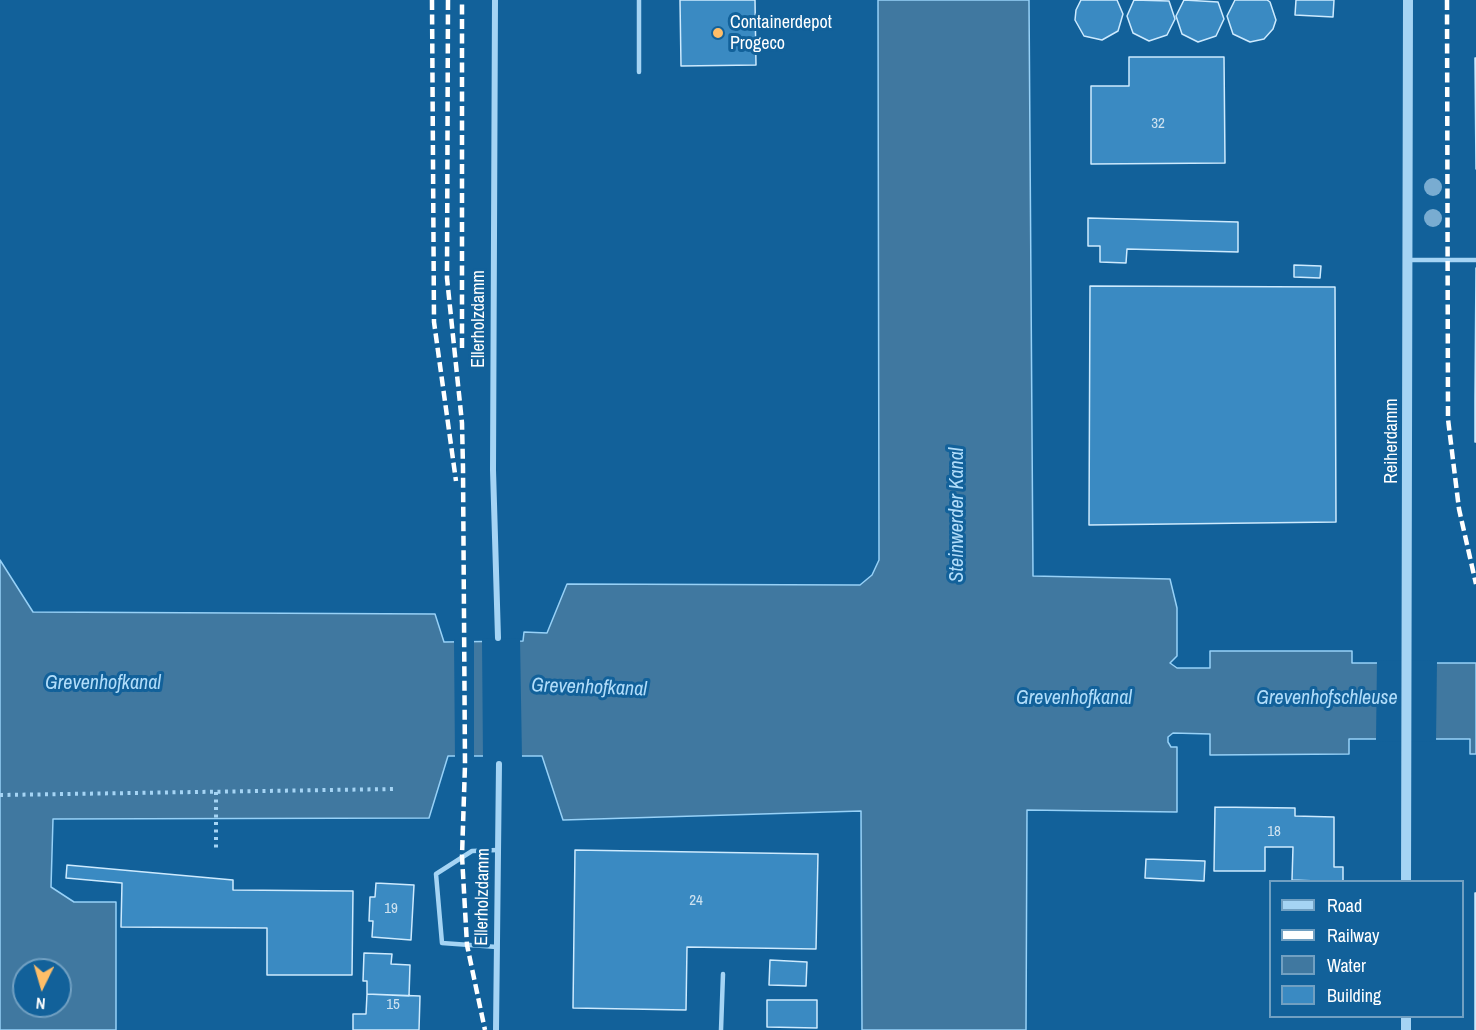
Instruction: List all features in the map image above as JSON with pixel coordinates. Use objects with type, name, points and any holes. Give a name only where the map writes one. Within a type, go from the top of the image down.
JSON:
[{"type":"street","name":"Ellerholzdamm","points":[[495,0],[493,470],[498,638]]},
{"type":"street","name":"Reiherdamm","points":[[1406,880],[1408,0]]},
{"type":"street","name":"Ellerholzdamm","points":[[496,1030],[499,764]]},
{"type":"lane","points":[[639,0],[639,72]]},
{"type":"lane","points":[[1408,260],[1476,260]]},
{"type":"lane","points":[[497,947],[442,942],[436,874],[472,851],[498,850]]},
{"type":"lane","points":[[721,1030],[723,974]]},
{"type":"path","points":[[0,795],[394,789]]},
{"type":"path","points":[[216,792],[216,852]]},
{"type":"water","points":[[878,0],[1029,0],[1033,576],[1170,579],[1177,608],[1177,656],[1170,663],[1177,668],[1210,668],[1210,651],[1352,651],[1352,663],[1476,663],[1476,754],[1470,754],[1470,739],[1349,739],[1349,754],[1210,755],[1210,734],[1173,733],[1168,737],[1168,742],[1171,747],[1177,747],[1177,812],[1027,810],[1026,1030],[862,1030],[861,811],[563,820],[542,756],[448,756],[429,818],[53,819],[51,887],[74,902],[116,902],[116,1030],[0,1030],[0,560],[33,612],[435,614],[444,642],[523,641],[524,632],[547,633],[567,584],[860,585],[872,575],[879,560]]},
{"type":"pier","points":[[520,638],[522,759],[483,759],[482,639]]},
{"type":"pier","points":[[454,639],[474,639],[474,759],[455,759]]},
{"type":"pier","points":[[1377,660],[1437,661],[1436,742],[1376,741]]},
{"type":"building","name":"Containerdepot Progeco","points":[[680,0],[755,0],[756,65],[681,66]]},
{"type":"building","points":[[1081,0],[1117,0],[1123,14],[1118,31],[1102,40],[1084,36],[1075,20],[1076,10]]},
{"type":"building","points":[[1134,0],[1169,1],[1175,19],[1167,35],[1149,41],[1133,33],[1127,16]]},
{"type":"building","points":[[1184,0],[1218,2],[1224,19],[1216,36],[1198,42],[1182,34],[1176,16]]},
{"type":"building","points":[[1235,0],[1267,0],[1270,2],[1276,20],[1273,29],[1264,39],[1250,42],[1233,34],[1227,16]]},
{"type":"building","points":[[1296,0],[1334,0],[1333,17],[1295,15]]},
{"type":"building","points":[[1129,57],[1224,57],[1225,163],[1091,164],[1091,86],[1129,86]]},
{"type":"building","points":[[1475,58],[1476,58],[1476,169]]},
{"type":"building","points":[[1088,218],[1238,222],[1238,252],[1127,249],[1126,263],[1100,262],[1100,246],[1088,246]]},
{"type":"building","points":[[1294,265],[1321,266],[1320,278],[1294,277]]},
{"type":"building","points":[[1476,268],[1476,400],[1475,400]]},
{"type":"building","points":[[1090,286],[1335,287],[1336,522],[1089,525]]},
{"type":"building","points":[[1476,400],[1476,442],[1475,442]]},
{"type":"building","points":[[1215,807],[1295,808],[1295,816],[1334,817],[1334,867],[1343,867],[1343,880],[1292,880],[1293,847],[1265,847],[1265,871],[1214,871]]},
{"type":"building","points":[[575,850],[818,854],[816,949],[687,947],[686,1010],[573,1008]]},
{"type":"building","points":[[1146,859],[1205,861],[1204,881],[1145,878]]},
{"type":"building","points":[[67,865],[233,880],[233,890],[353,891],[352,975],[267,975],[267,928],[121,927],[122,883],[66,878]]},
{"type":"building","points":[[376,883],[414,885],[411,940],[372,937],[373,921],[369,921],[370,897],[375,897]]},
{"type":"building","points":[[1476,893],[1476,1030],[1475,1030]]},
{"type":"building","points":[[364,953],[392,954],[391,964],[410,965],[409,996],[367,994],[367,981],[363,981]]},
{"type":"building","points":[[770,960],[807,962],[806,986],[769,985]]},
{"type":"building","points":[[367,994],[420,996],[419,1030],[353,1030],[353,1014],[366,1014]]},
{"type":"building","points":[[767,1000],[817,1000],[817,1028],[767,1027]]},
{"type":"railway","points":[[432,0],[434,322],[456,481]]},
{"type":"railway","points":[[448,0],[447,278],[462,423],[463,468],[465,765],[462,856],[467,945],[485,1030]]},
{"type":"railway","points":[[462,0],[462,348]]},
{"type":"railway","points":[[1447,0],[1448,419],[1459,509],[1476,584]]},
{"type":"place","name":"Containerdepot Progeco","points":[[718,33]]},
{"type":"water label","name":"Steinwerder Kanal","points":[[958,515]]},
{"type":"water label","name":"Grevenhofkanal","points":[[103,684]]},
{"type":"water label","name":"Grevenhofkanal","points":[[589,688]]},
{"type":"water label","name":"Grevenhofkanal","points":[[1074,699]]},
{"type":"water label","name":"Grevenhofschleuse","points":[[1327,699]]}]
